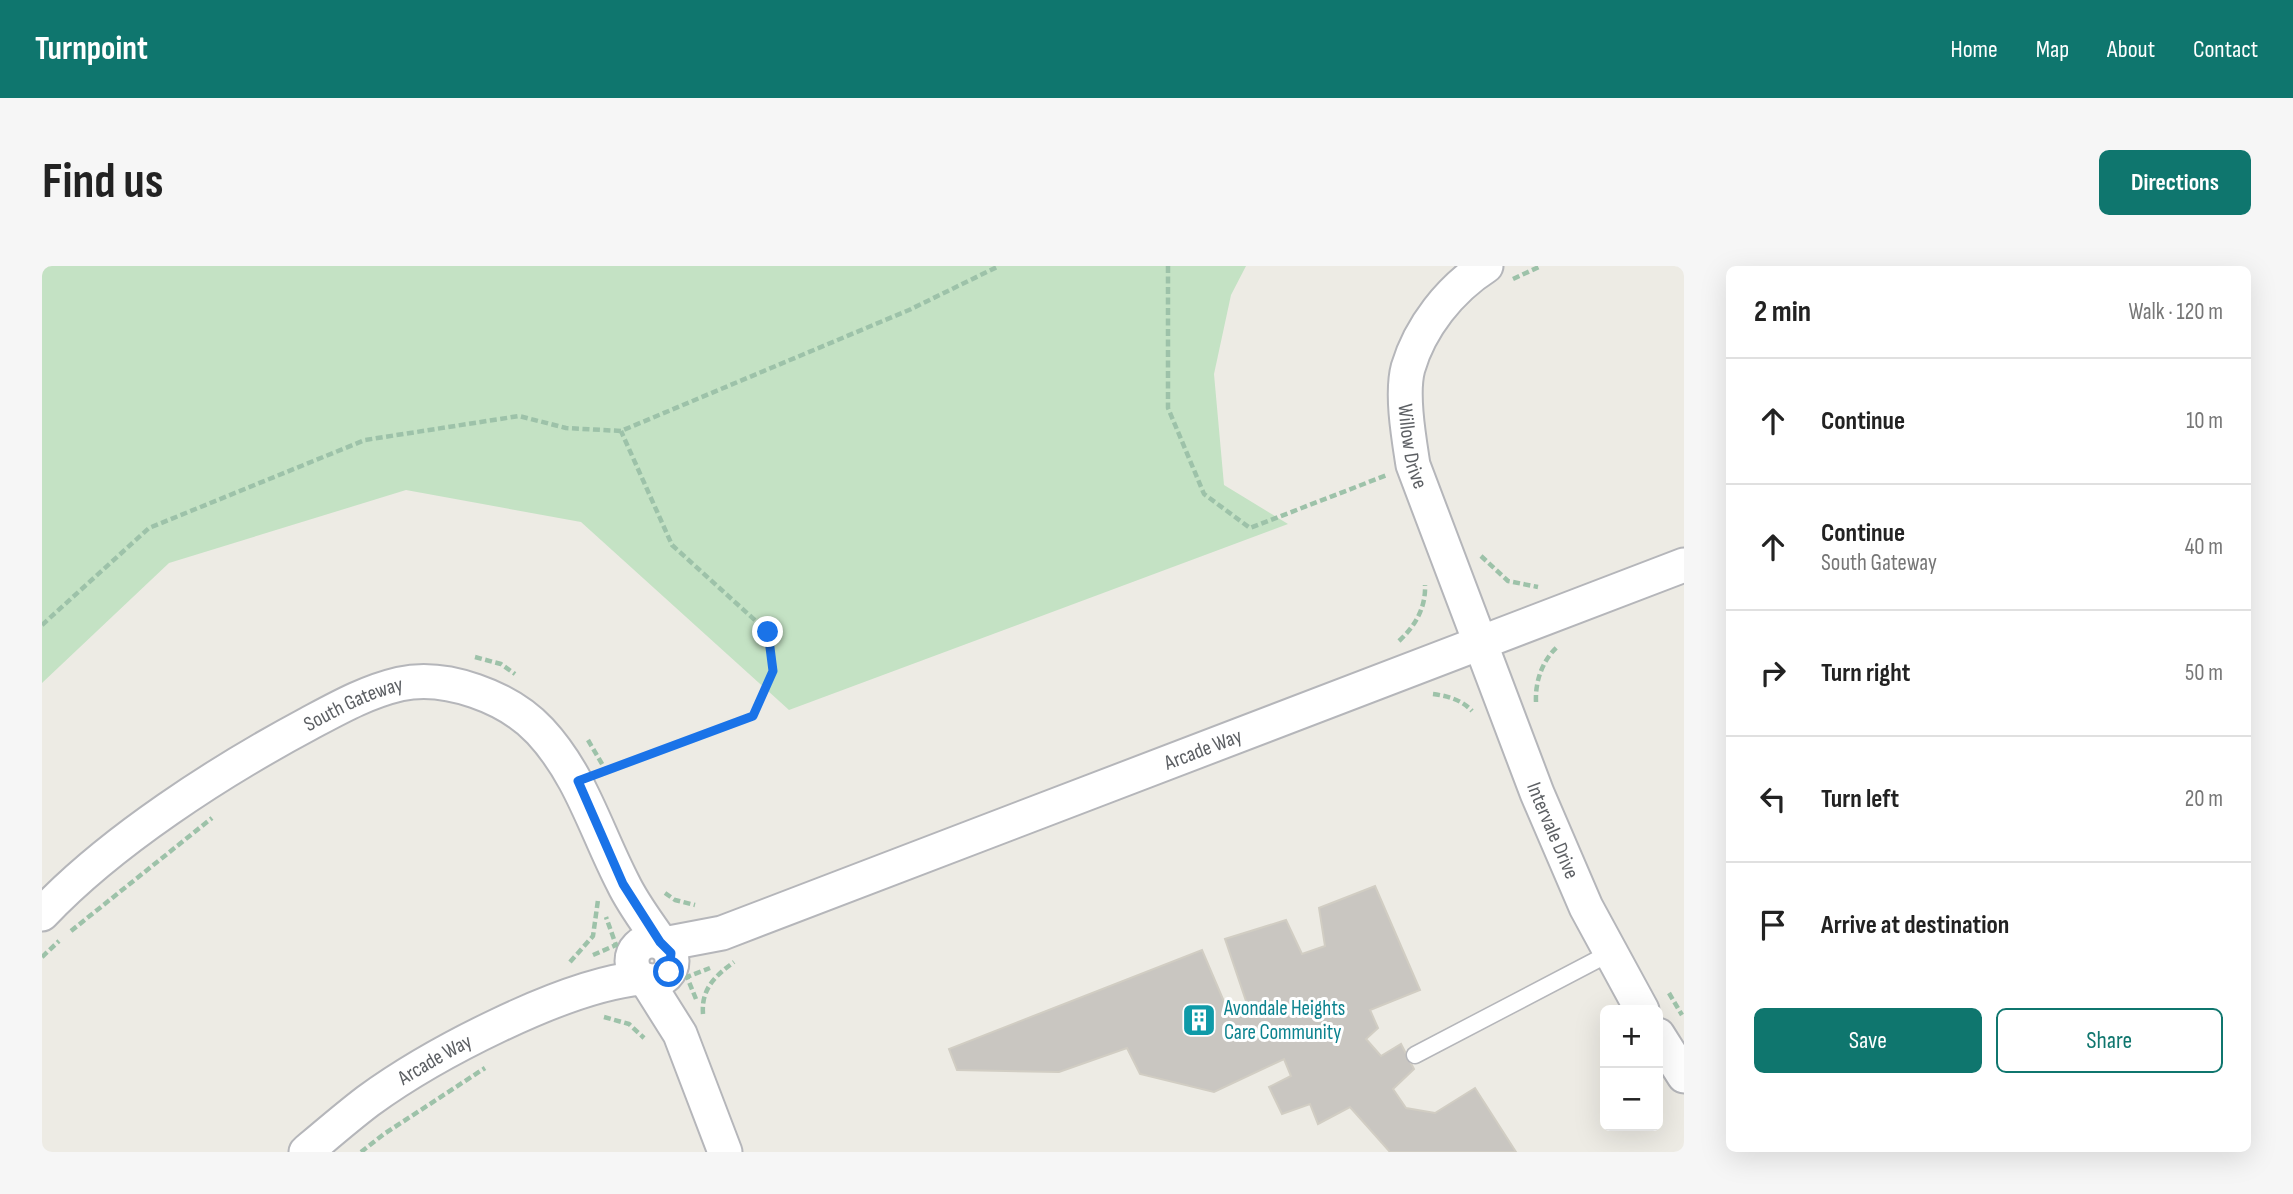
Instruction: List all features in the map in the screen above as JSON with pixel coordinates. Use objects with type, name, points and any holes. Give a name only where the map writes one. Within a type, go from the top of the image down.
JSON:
[{"type":"street","name":"Willow Drive","points":[[1479,644],[1413,465],[1407,429],[1408,369],[1428,327],[1448,296],[1498,273]]},
{"type":"street","name":"Arcade Way","points":[[306,1152],[369,1100],[431,1062],[508,1021],[579,992],[648,959],[731,950],[909,859],[1684,565]]},
{"type":"street","name":"Intervale Drive","points":[[1479,644],[1537,793],[1586,908],[1639,1005]]},
{"type":"street","name":"South Gateway","points":[[42,914],[127,841],[264,748],[363,695],[402,683],[446,684],[479,692],[513,710],[598,777],[623,884],[648,959],[665,1040],[725,1152]]},
{"type":"street","points":[[1663,1043],[1684,1076]]},
{"type":"lane","points":[[1415,1055],[1610,953]]},
{"type":"path","points":[[42,625],[149,528],[365,440],[519,416],[566,428],[621,431],[909,310],[999,266]]},
{"type":"path","points":[[1168,266],[1168,408],[1204,494],[1250,528],[1413,465]]},
{"type":"path","points":[[1498,273],[1541,266]]},
{"type":"path","points":[[586,737],[598,777],[753,716],[773,671],[768,632],[672,545],[621,431]]},
{"type":"path","points":[[1482,569],[1478,555],[1508,581],[1546,588],[1534,593]]},
{"type":"path","points":[[1413,639],[1391,647],[1419,616],[1426,596],[1425,583]]},
{"type":"path","points":[[1527,684],[1537,710],[1536,692],[1544,663],[1562,642],[1550,645]]},
{"type":"path","points":[[471,656],[502,664],[520,677]]},
{"type":"path","points":[[1439,688],[1428,693],[1466,704],[1474,713]]},
{"type":"path","points":[[42,957],[126,884],[224,811]]},
{"type":"path","points":[[659,888],[675,900],[699,905]]},
{"type":"path","points":[[648,959],[598,896],[598,918],[593,936],[584,949],[579,992],[614,1018],[665,1040]]},
{"type":"path","points":[[731,950],[705,992],[703,1018],[687,977],[731,950]]},
{"type":"path","points":[[1664,983],[1684,1018]]},
{"type":"path","points":[[361,1152],[491,1064]]},
{"type":"green space","points":[[42,266],[1246,266],[1231,295],[1214,374],[1224,485],[1288,524],[789,710],[581,522],[406,490],[169,563],[42,683]]},
{"type":"building","name":"Avondale Heights Care Community","points":[[1375,886],[1420,990],[1370,1010],[1378,1028],[1366,1039],[1381,1056],[1401,1044],[1414,1069],[1393,1089],[1406,1108],[1435,1113],[1475,1088],[1516,1152],[1390,1152],[1350,1107],[1318,1124],[1310,1104],[1282,1114],[1269,1087],[1291,1076],[1284,1059],[1214,1092],[1140,1074],[1127,1048],[1059,1072],[957,1070],[949,1049],[1202,950],[1228,1011],[1247,1004],[1225,939],[1286,920],[1302,954],[1325,946],[1319,908]]},
{"type":"place","name":"Avondale Heights Care Community","points":[[1199,1020]]},
{"type":"route","points":[[669,972],[673,959],[671,953],[660,942],[623,884],[578,781],[601,770],[753,716],[773,671],[768,632]]}]
